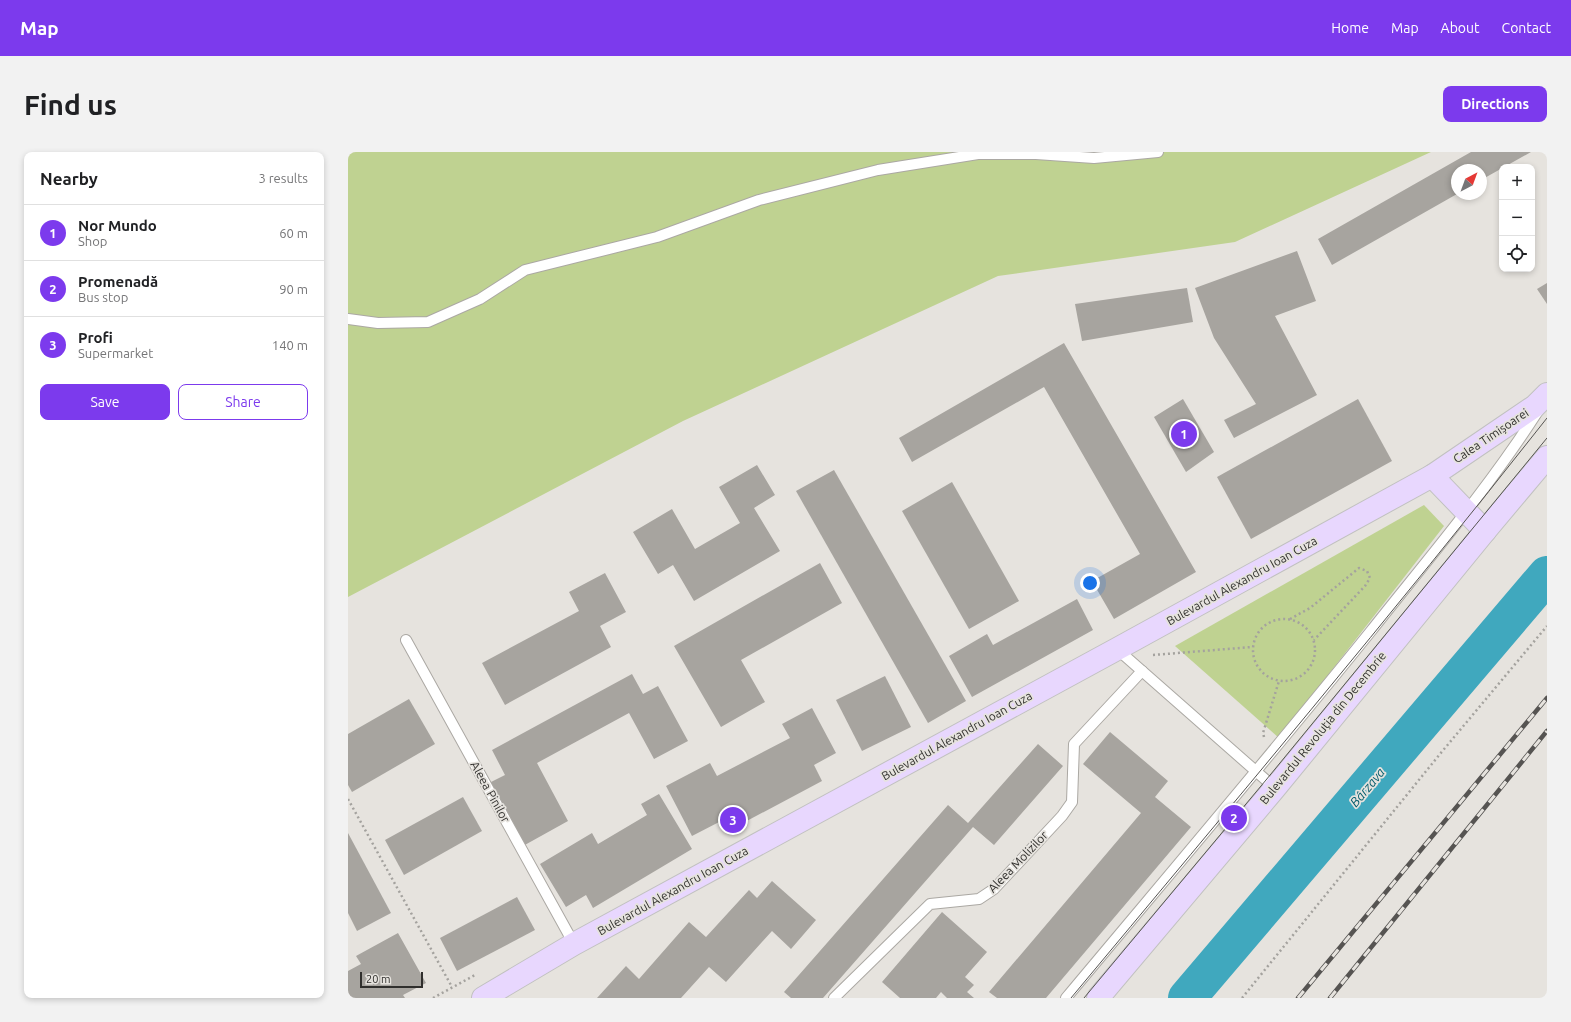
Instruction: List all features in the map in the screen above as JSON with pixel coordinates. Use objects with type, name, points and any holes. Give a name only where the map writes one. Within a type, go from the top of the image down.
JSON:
[{"type":"main road","name":"Calea Timișoarei","points":[[1432,476],[1536,406],[1547,394]]},
{"type":"main road","points":[[1432,476],[1485,530],[1547,457]]},
{"type":"main road","name":"Bulevardul Alexandru Ioan Cuza","points":[[483,998],[574,944],[1121,653],[1432,476]]},
{"type":"main road","name":"Bulevardul Revoluția din Decembrie","points":[[1098,998],[1275,788],[1485,530]]},
{"type":"lane","points":[[348,319],[378,323],[428,322],[480,299],[525,270],[657,237],[759,200],[878,170],[978,154],[1036,154],[1094,158],[1158,152]]},
{"type":"lane","points":[[1066,998],[1256,772],[1466,511],[1512,452],[1547,398]]},
{"type":"lane","name":"Aleea Pinilor","points":[[406,640],[574,944]]},
{"type":"lane","points":[[1121,653],[1275,788]]},
{"type":"lane","name":"Aleea Molizilor","points":[[834,998],[930,904],[979,899],[994,889],[1062,816],[1072,802],[1074,744],[1142,671]]},
{"type":"path","points":[[1290,619],[1310,608],[1359,568],[1367,571],[1370,578],[1365,586],[1314,640]]},
{"type":"path","points":[[1280,618],[1290,619],[1300,623],[1308,630],[1314,640],[1315,650],[1313,661],[1308,670],[1300,677],[1290,681],[1280,681],[1268,677],[1259,670],[1253,659],[1252,647],[1255,637],[1261,628],[1269,622],[1280,618]]},
{"type":"path","points":[[1242,998],[1440,754],[1547,626]]},
{"type":"path","points":[[1121,653],[1252,647]]},
{"type":"path","points":[[1264,741],[1263,733],[1280,681]]},
{"type":"path","points":[[348,799],[452,988]]},
{"type":"green space","points":[[348,152],[1431,152],[1235,242],[998,276],[683,421],[348,597]]},
{"type":"green space","points":[[1424,505],[1444,526],[1279,738],[1175,646]]},
{"type":"building","points":[[1471,152],[1531,152],[1510,164],[1499,164],[1499,170],[1487,177],[1487,164],[1451,164],[1451,197],[1332,265],[1318,239]]},
{"type":"building","points":[[1297,251],[1316,301],[1275,316],[1317,395],[1234,438],[1224,420],[1256,404],[1214,338],[1195,288]]},
{"type":"building","points":[[1547,283],[1547,304],[1537,289]]},
{"type":"building","points":[[1187,288],[1193,322],[1082,341],[1075,304]]},
{"type":"building","points":[[1064,343],[1196,572],[1114,619],[1092,581],[1140,554],[1044,387],[912,462],[899,438]]},
{"type":"building","points":[[1183,399],[1214,452],[1186,472],[1154,417]]},
{"type":"building","points":[[1358,399],[1392,461],[1251,539],[1217,477]]},
{"type":"building","points":[[757,465],[775,495],[754,508],[780,551],[694,601],[673,565],[658,574],[633,532],[672,509],[695,549],[740,523],[719,487]]},
{"type":"building","points":[[834,470],[966,701],[928,723],[796,491]]},
{"type":"building","points":[[952,482],[1019,601],[969,629],[902,511]]},
{"type":"building","points":[[820,563],[842,603],[741,660],[765,702],[721,727],[674,646]]},
{"type":"building","points":[[605,573],[626,612],[600,626],[611,647],[505,705],[482,663],[579,611],[569,592]]},
{"type":"building","points":[[1077,599],[1093,630],[972,697],[949,656],[987,634],[993,645]]},
{"type":"building","points":[[632,674],[643,694],[658,686],[688,741],[654,759],[629,713],[537,763],[568,821],[523,846],[489,783],[505,775],[492,750]]},
{"type":"building","points":[[885,676],[911,727],[862,751],[836,700]]},
{"type":"building","points":[[409,699],[435,744],[352,792],[348,785],[348,734]]},
{"type":"building","points":[[812,708],[836,753],[814,765],[822,781],[728,831],[723,820],[692,836],[666,786],[710,763],[717,776],[790,738],[782,724]]},
{"type":"building","points":[[1110,732],[1168,781],[1155,797],[1191,827],[1046,998],[997,998],[989,992],[1141,813],[1083,764]]},
{"type":"building","points":[[1038,744],[1063,766],[994,845],[973,827],[823,998],[791,998],[784,992],[948,805],[968,823]]},
{"type":"building","points":[[659,794],[692,849],[593,908],[586,895],[566,907],[540,864],[592,833],[598,844],[647,815],[641,804]]},
{"type":"building","points":[[463,797],[482,831],[404,875],[385,840]]},
{"type":"building","points":[[348,833],[391,913],[357,931],[348,913]]},
{"type":"building","points":[[772,881],[816,920],[791,949],[772,931],[726,982],[709,967],[681,998],[597,998],[626,966],[639,979],[689,922],[706,937],[749,890],[757,898]]},
{"type":"building","points":[[517,897],[535,930],[457,971],[440,938]]},
{"type":"building","points":[[942,912],[987,952],[965,977],[974,985],[967,992],[974,998],[947,998],[941,992],[936,998],[900,998],[882,982]]},
{"type":"building","points":[[398,933],[426,983],[403,995],[405,998],[348,998],[348,971],[361,964],[356,956]]},
{"type":"waterway","name":"Bârzava","points":[[1187,998],[1547,575]]},
{"type":"tram line","points":[[1071,998],[1251,782],[1489,492],[1547,418]]},
{"type":"tram line","points":[[1084,998],[1266,780],[1547,438]]},
{"type":"railway","points":[[1298,998],[1547,698]]},
{"type":"railway","points":[[1330,998],[1547,731]]},
{"type":"place","name":"Nor Mundo","points":[[1184,434]]},
{"type":"place","name":"Promenadă","points":[[1234,818]]},
{"type":"place","name":"Profi","points":[[733,820]]}]
